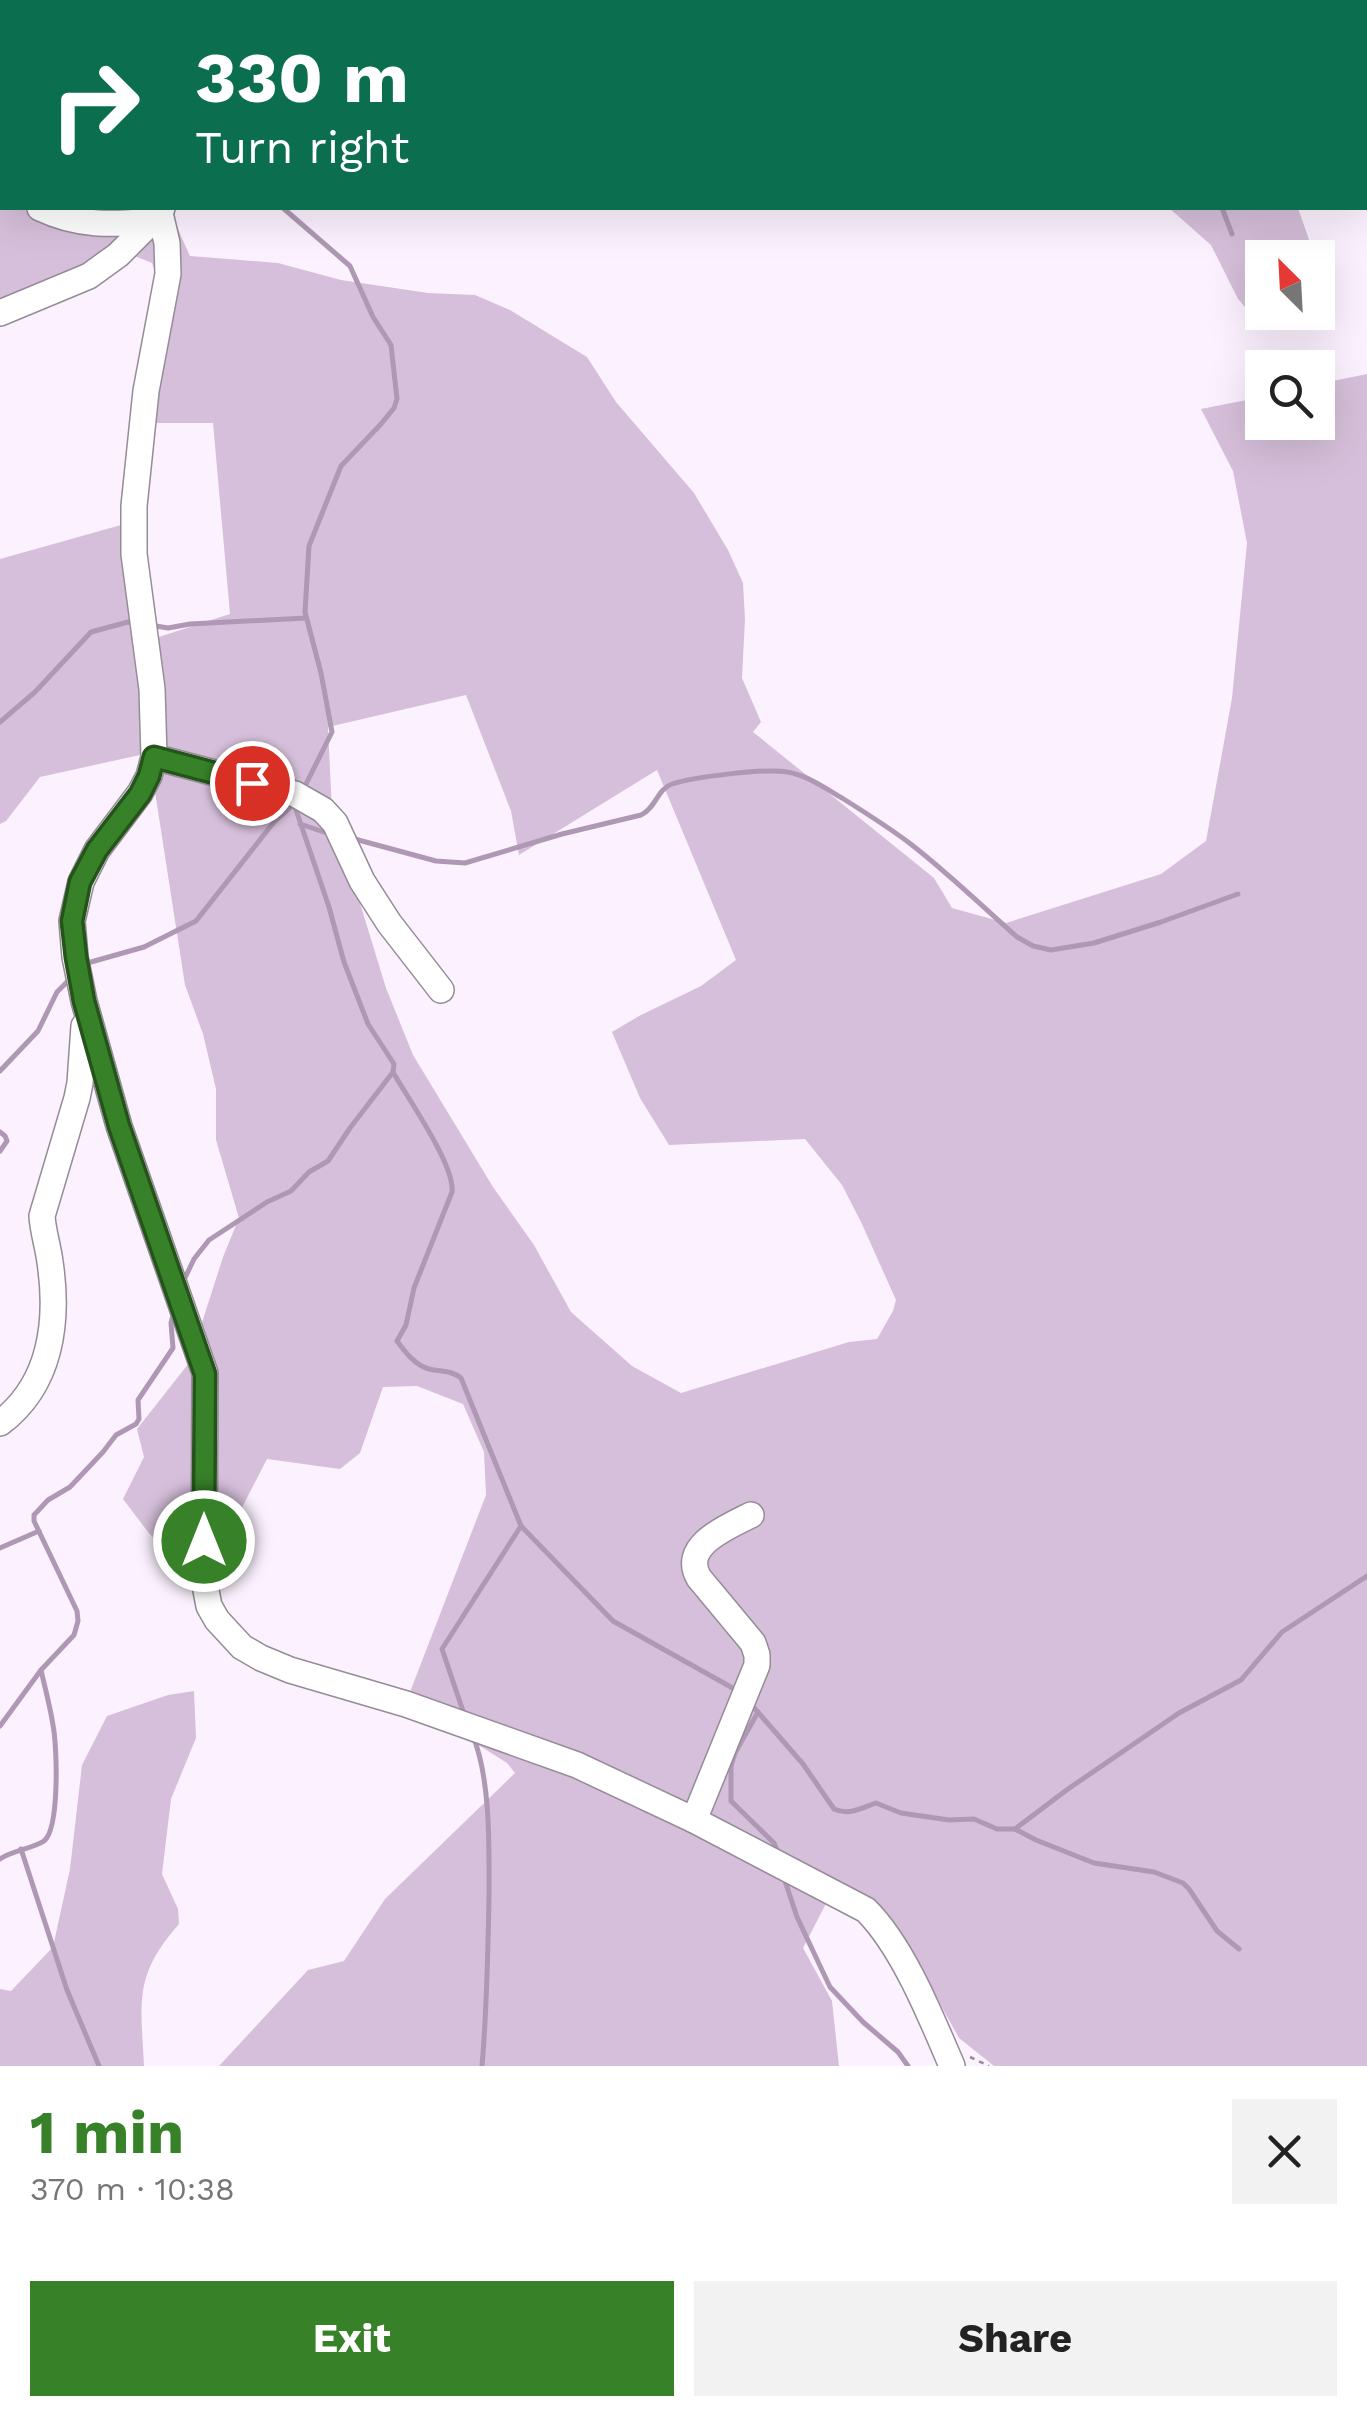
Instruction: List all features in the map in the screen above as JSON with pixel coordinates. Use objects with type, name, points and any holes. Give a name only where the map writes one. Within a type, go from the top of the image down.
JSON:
[{"type":"street","points":[[46,210],[108,226],[158,214]]},
{"type":"street","points":[[0,313],[89,276],[118,255],[158,214]]},
{"type":"street","points":[[158,214],[167,242],[168,274],[146,390],[134,506],[134,554],[152,690],[154,757],[140,794],[97,850],[80,882],[72,921],[84,1001],[119,1126],[205,1374],[204,1580],[209,1606],[242,1646],[261,1658],[406,1704],[576,1765],[846,1897],[879,1922],[894,1944],[952,2066]]},
{"type":"street","points":[[154,757],[295,794],[323,810],[336,823],[362,882],[442,990]]},
{"type":"street","points":[[0,1423],[29,1395],[45,1366],[52,1334],[50,1260],[42,1216],[80,1083],[84,1001]]},
{"type":"street","points":[[694,1820],[757,1665],[754,1643],[699,1578],[692,1567],[694,1556],[716,1532],[751,1514]]},
{"type":"shaded area","points":[[0,210],[174,210],[172,216],[190,256],[278,263],[341,280],[428,293],[475,295],[510,310],[587,357],[616,402],[694,493],[743,583],[742,678],[761,722],[753,732],[934,878],[952,908],[1006,923],[1161,874],[1206,841],[1232,698],[1247,543],[1233,471],[1201,409],[1245,400],[1245,440],[1335,440],[1335,381],[1367,374],[1367,2066],[994,2066],[959,2038],[918,1964],[831,1894],[803,1948],[832,2001],[839,2066],[219,2066],[308,1970],[344,1961],[385,1899],[515,1773],[507,1763],[442,1722],[410,1692],[486,1495],[484,1452],[463,1404],[417,1386],[383,1387],[360,1453],[340,1469],[267,1459],[232,1527],[191,1578],[123,1499],[144,1457],[137,1429],[189,1363],[239,1218],[216,1140],[216,1089],[203,1034],[185,985],[149,753],[40,777],[0,824],[0,559],[121,525],[134,645],[230,614],[213,423],[134,423],[160,287],[152,263],[132,255],[0,308]],"holes":[[[466,695],[511,811],[519,855],[657,770],[736,960],[701,986],[612,1032],[640,1098],[669,1145],[805,1139],[842,1185],[896,1300],[877,1339],[849,1342],[681,1393],[632,1366],[571,1312],[534,1245],[493,1187],[413,1055],[386,988],[332,812],[328,727]]]},
{"type":"shaded area","points":[[1171,210],[1299,210],[1309,240],[1245,240],[1245,307],[1211,245]]},
{"type":"shaded area","points":[[194,1691],[196,1738],[171,1799],[162,1874],[178,1909],[179,1924],[154,1959],[143,1990],[144,2066],[0,2066],[0,1989],[11,1991],[53,1947],[70,1869],[82,1765],[107,1716],[168,1695]]},
{"type":"waterway","points":[[285,210],[350,266],[373,317],[391,345],[397,399],[381,424],[341,466],[309,546],[305,612],[332,732],[303,790]]},
{"type":"waterway","points":[[1223,210],[1232,234]]},
{"type":"waterway","points":[[150,625],[168,628],[306,618]]},
{"type":"waterway","points":[[0,722],[35,692],[91,632],[134,623]]},
{"type":"waterway","points":[[351,838],[436,861],[465,863],[641,815],[672,784],[777,771],[816,782],[887,827],[939,867],[1017,937],[1033,946],[1051,950],[1094,943],[1238,894]]},
{"type":"waterway","points":[[294,804],[368,1024],[394,1064],[393,1072],[439,1149],[451,1180],[452,1192],[397,1341],[419,1364],[461,1378],[521,1526],[613,1621],[738,1691]]},
{"type":"waterway","points":[[85,966],[144,947],[196,921],[274,822],[294,804]]},
{"type":"waterway","points":[[300,824],[330,834]]},
{"type":"waterway","points":[[0,1071],[38,1031],[57,992],[69,980]]},
{"type":"waterway","points":[[184,1280],[209,1240],[291,1191],[309,1172],[328,1161],[393,1072]]},
{"type":"waterway","points":[[0,1132],[7,1141],[0,1151]]},
{"type":"waterway","points":[[0,1726],[41,1670],[74,1635],[78,1621],[34,1515],[48,1500],[70,1487],[116,1435],[136,1424],[138,1400],[173,1348],[173,1315]]},
{"type":"waterway","points":[[465,1717],[442,1649],[521,1526]]},
{"type":"waterway","points":[[0,1548],[39,1531]]},
{"type":"waterway","points":[[1015,1829],[1179,1713],[1241,1680],[1282,1632],[1367,1576]]},
{"type":"waterway","points":[[0,1859],[44,1841],[53,1820],[54,1735],[41,1670]]},
{"type":"waterway","points":[[749,1702],[803,1764],[834,1809],[850,1811],[876,1803],[901,1813],[949,1820],[974,1819],[997,1829],[1015,1829],[1094,1863],[1154,1872],[1183,1883],[1217,1931],[1239,1949]]},
{"type":"waterway","points":[[758,1712],[731,1766],[731,1801],[774,1843],[778,1853]]},
{"type":"waterway","points":[[473,1736],[483,1773],[489,1836],[482,2066]]},
{"type":"waterway","points":[[21,1849],[67,1990],[99,2066]]},
{"type":"waterway","points":[[784,1878],[797,1917],[830,1987],[908,2066]]},
{"type":"route","points":[[204,1541],[205,1374],[119,1126],[84,1001],[72,921],[80,882],[97,850],[140,794],[154,757],[252,783]]}]
